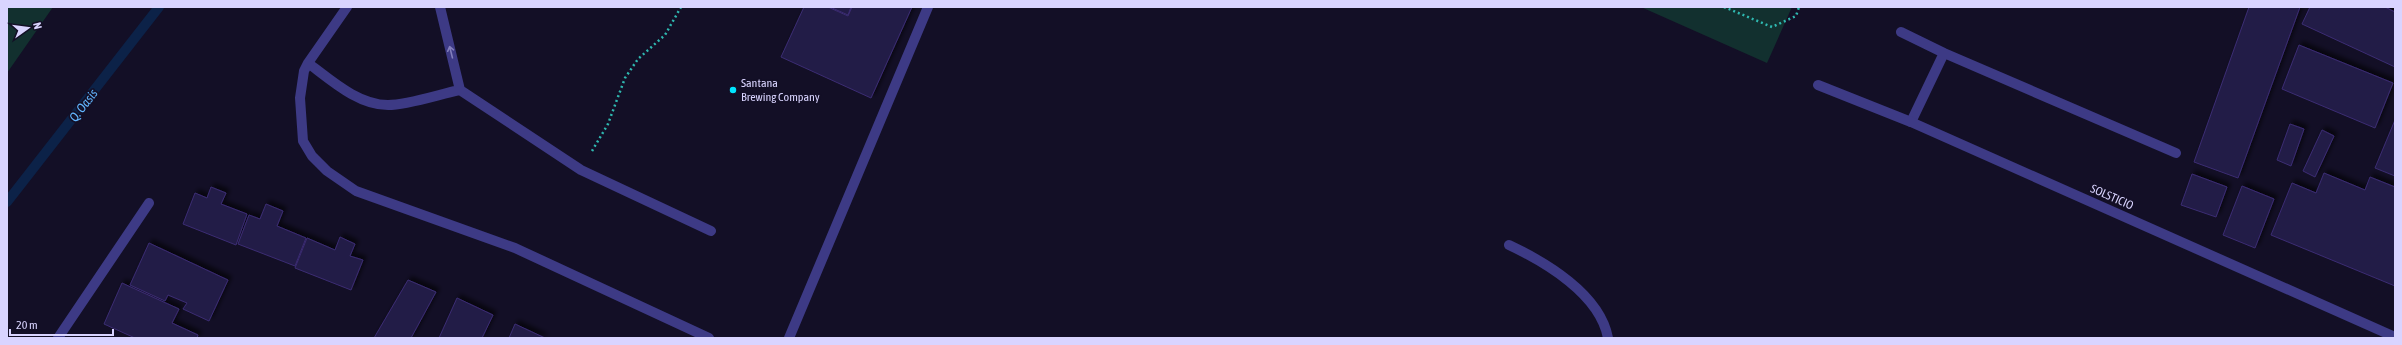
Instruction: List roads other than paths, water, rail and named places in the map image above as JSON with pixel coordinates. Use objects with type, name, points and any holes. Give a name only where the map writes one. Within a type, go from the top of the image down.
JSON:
[{"type":"street","points":[[347,7],[304,71],[300,98],[303,141],[312,156],[333,175],[356,191],[515,248],[709,338]]},
{"type":"street","points":[[440,7],[460,90],[581,170],[711,231]]},
{"type":"street","points":[[789,338],[928,7]]},
{"type":"street","points":[[1901,32],[1944,53],[2176,153]]},
{"type":"street","points":[[1911,122],[1944,53]]},
{"type":"street","points":[[308,63],[342,89],[364,99],[388,105],[460,90]]},
{"type":"street","name":"SOLSTICIO","points":[[1818,85],[1911,122],[2395,337]]},
{"type":"street","points":[[58,338],[149,203]]},
{"type":"street","points":[[1509,245],[1542,261],[1561,275],[1593,306],[1606,327],[1608,338]]},
{"type":"waterway","name":"Q. Oasis","points":[[7,202],[159,7]]},
{"type":"place","name":"Santana Brewing Company","points":[[733,90]]}]
